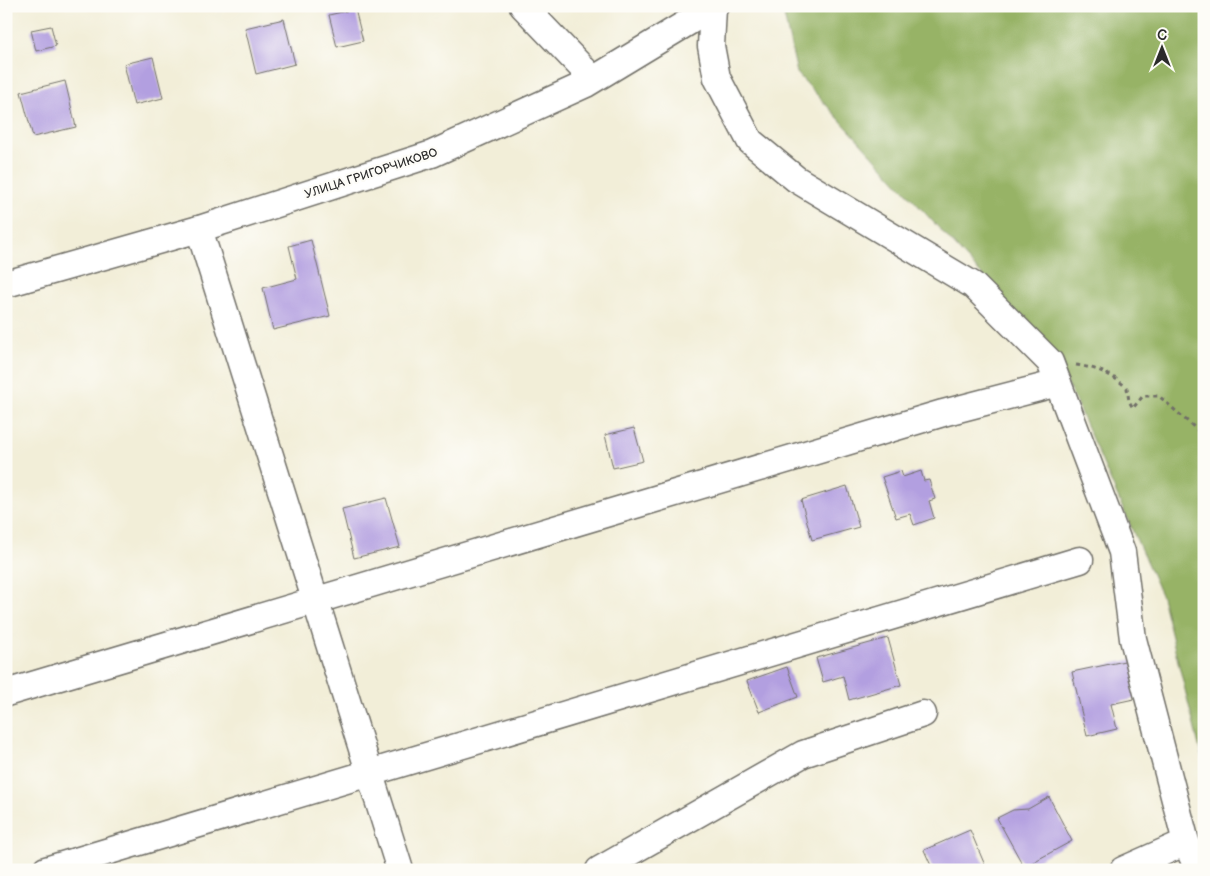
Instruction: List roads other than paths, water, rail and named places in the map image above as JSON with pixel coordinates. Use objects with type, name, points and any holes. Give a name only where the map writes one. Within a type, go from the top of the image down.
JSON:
[{"type":"street","points":[[523,6],[593,79]]},
{"type":"street","points":[[714,7],[711,46],[717,78],[750,141],[796,179],[973,285],[1054,373],[1122,552],[1133,638],[1186,842],[1198,870]]},
{"type":"street","name":"УЛИЦА ГРИГОРЧИКОВО","points":[[6,284],[199,228],[432,154],[593,79],[714,7]]},
{"type":"street","points":[[199,228],[400,870]]},
{"type":"street","points":[[6,693],[933,416],[1054,373]]},
{"type":"street","points":[[46,870],[1080,560]]},
{"type":"street","points":[[599,870],[803,754],[923,714]]},
{"type":"street","points":[[1123,870],[1186,842]]}]
